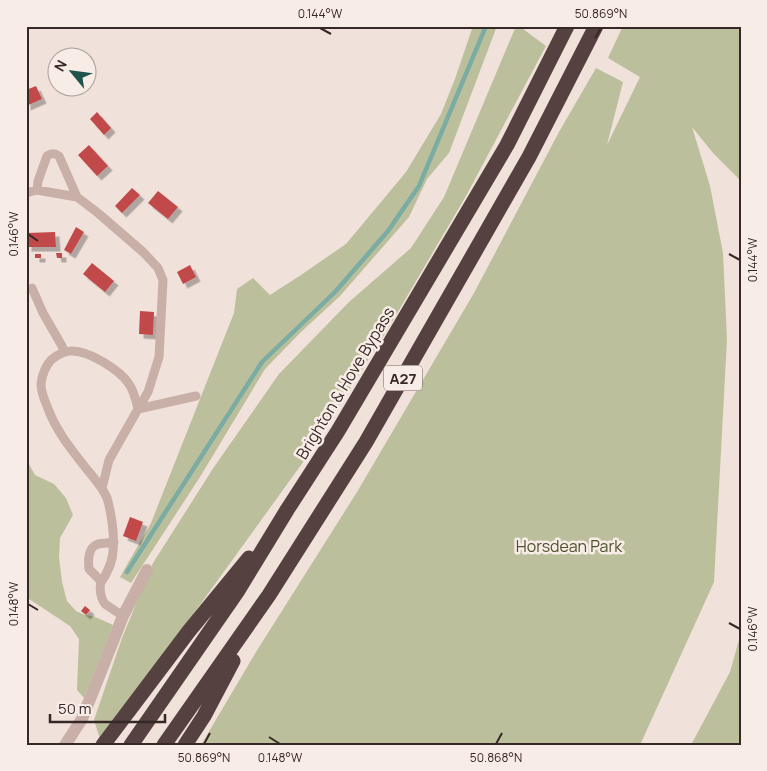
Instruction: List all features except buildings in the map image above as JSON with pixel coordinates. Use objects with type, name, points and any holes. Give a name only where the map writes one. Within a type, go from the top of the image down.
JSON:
[{"type":"highway","name":"Brighton & Hove Bypass","points":[[131,745],[237,592],[338,431],[508,146],[567,26]]},
{"type":"highway","name":"A27","points":[[164,745],[268,595],[366,442],[529,157],[596,26]]},
{"type":"highway","name":"A27","points":[[103,745],[189,631],[287,510]]},
{"type":"highway","name":"A27","points":[[186,745],[204,716],[268,595]]},
{"type":"street","points":[[65,745],[86,711],[123,616],[147,570]]},
{"type":"lane","points":[[37,190],[38,181],[47,156],[55,154],[59,156],[77,197]]},
{"type":"lane","points":[[26,193],[37,190],[77,197],[143,252],[155,265],[164,280],[160,357],[148,392],[109,460],[102,488]]},
{"type":"lane","points":[[32,288],[42,313],[64,352]]},
{"type":"lane","points":[[123,616],[103,602],[101,596],[101,583],[113,556],[114,542],[107,500],[102,488],[66,443],[50,416],[42,394],[43,373],[55,357],[64,352],[70,350],[83,353],[100,360],[123,376],[134,393],[138,409]]},
{"type":"lane","points":[[138,409],[196,396]]},
{"type":"lane","points":[[101,583],[89,569],[90,554],[96,545],[114,542]]},
{"type":"green space","points":[[473,26],[497,26],[449,153],[427,179],[409,217],[340,296],[265,369],[200,477],[131,583],[120,577],[151,523],[234,313],[237,289],[253,278],[270,295],[346,244],[406,172],[441,114]]},
{"type":"green space","points":[[516,26],[519,26],[546,46],[466,196],[389,327],[306,458],[101,742],[94,720],[122,638],[153,563],[214,467],[279,374],[349,302],[411,248],[444,197]]},
{"type":"green space","name":"Horsdean Park","points":[[623,26],[741,26],[741,181],[713,153],[692,127],[710,186],[723,253],[727,339],[714,582],[640,745],[201,745],[256,652],[357,492],[474,293],[559,132],[596,68],[623,82],[607,145],[640,77],[608,58]]},
{"type":"green space","points":[[26,459],[35,475],[54,484],[66,498],[73,515],[60,538],[59,557],[62,582],[67,601],[76,611],[113,625],[84,698],[77,690],[79,639],[70,626],[26,597]]},
{"type":"green space","points":[[739,640],[741,643],[741,745],[691,745],[730,672]]},
{"type":"waterway","points":[[127,572],[262,362],[335,292],[388,231],[419,186],[486,26]]}]
